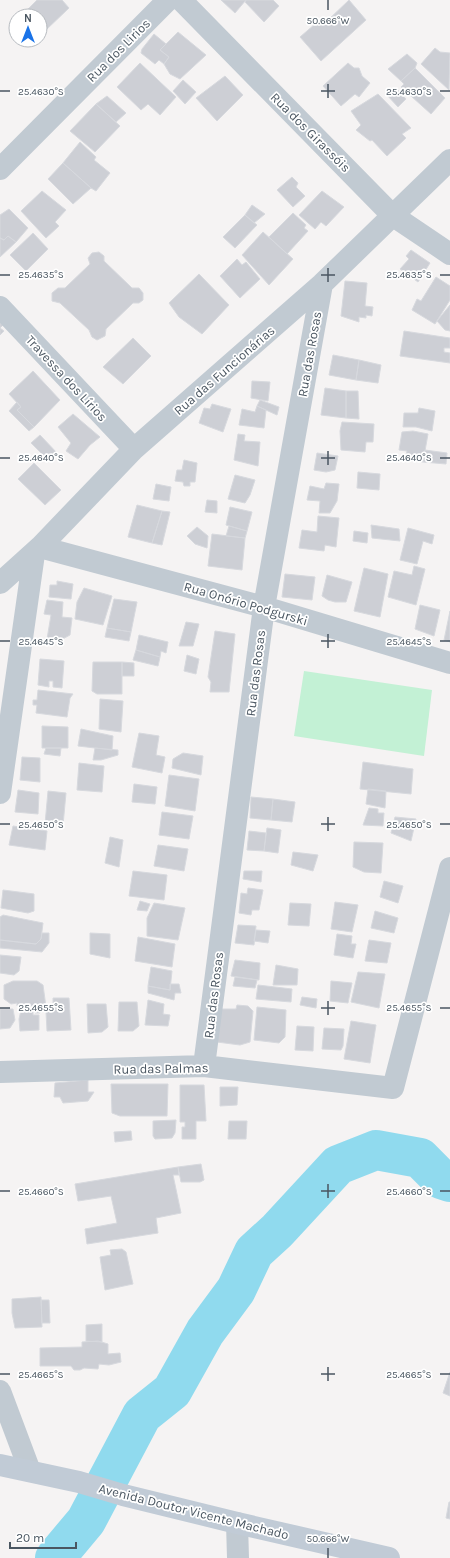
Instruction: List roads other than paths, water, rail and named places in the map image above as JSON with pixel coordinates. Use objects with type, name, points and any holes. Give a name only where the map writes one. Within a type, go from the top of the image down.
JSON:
[{"type":"street","name":"Rua dos Lirios","points":[[0,169],[168,0]]},
{"type":"street","name":"Rua dos Girassóis","points":[[181,0],[392,215],[450,254]]},
{"type":"street","name":"Rua das Funcionárias","points":[[0,584],[37,551],[134,449],[322,284],[450,160]]},
{"type":"street","name":"Rua das Rosas","points":[[204,1066],[264,607],[322,284]]},
{"type":"street","name":"Travessa dos Lírios","points":[[0,307],[134,449]]},
{"type":"street","name":"Rua Onório Podgurski","points":[[37,551],[264,607],[450,663]]},
{"type":"street","points":[[0,793],[37,551]]},
{"type":"street","name":"Rua das Palmas","points":[[0,1072],[204,1066],[393,1088],[450,868]]},
{"type":"street","points":[[0,1391],[30,1471]]},
{"type":"street","name":"Avenida Doutor Vicente Machado","points":[[0,1465],[79,1482],[123,1495],[388,1558]]},
{"type":"street","points":[[237,1523],[238,1558]]},
{"type":"waterway","points":[[55,1558],[86,1521],[142,1415],[172,1391],[205,1332],[236,1290],[254,1252],[277,1231],[338,1165],[376,1150],[420,1158],[441,1179],[450,1182]]}]
